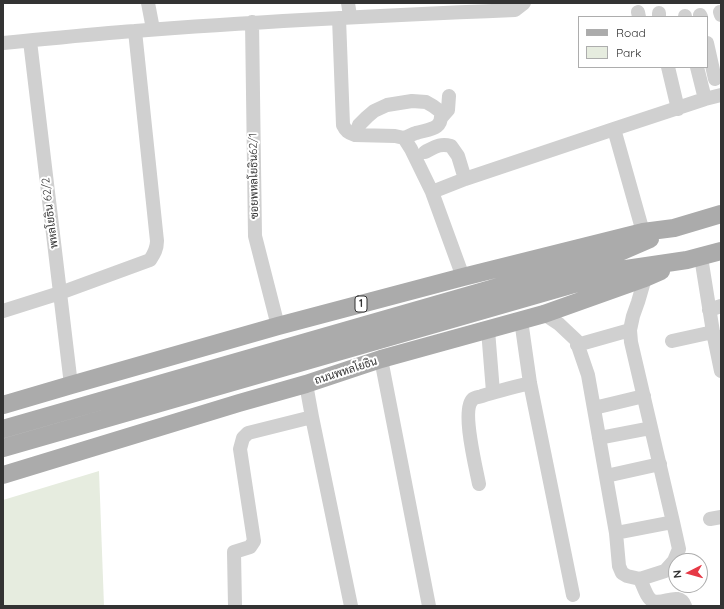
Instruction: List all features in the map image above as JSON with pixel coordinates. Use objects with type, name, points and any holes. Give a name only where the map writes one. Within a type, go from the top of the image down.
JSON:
[{"type":"main road","name":"1","points":[[3,405],[278,326],[463,277],[643,232],[674,228],[721,214]]},
{"type":"main road","points":[[3,429],[620,252],[674,228]]},
{"type":"main road","name":"ถนนพหลโยธิน","points":[[3,448],[626,269],[721,252]]},
{"type":"main road","name":"ถนนพหลโยธิน","points":[[3,476],[239,403],[306,384],[381,359],[544,314],[645,278],[694,258]]},
{"type":"main road","points":[[3,408],[24,399]]},
{"type":"main road","points":[[3,472],[44,464]]},
{"type":"street","points":[[148,3],[153,29]]},
{"type":"street","points":[[3,43],[153,29],[252,22],[346,12],[519,6]]},
{"type":"street","points":[[346,12],[343,125],[346,130],[355,135],[395,136],[404,138],[432,129],[438,125],[448,110],[449,96]]},
{"type":"street","name":"ซอยพหลโยธิน62/1","points":[[252,22],[255,236],[278,326]]},
{"type":"street","points":[[3,311],[60,293],[150,260],[157,247],[158,241],[135,31]]},
{"type":"street","name":"พหลโยธิน 62/2","points":[[30,41],[71,385]]},
{"type":"street","points":[[432,192],[465,179],[678,109],[703,92],[718,78],[708,46]]},
{"type":"street","points":[[668,68],[678,109]]},
{"type":"street","points":[[697,68],[703,92]]},
{"type":"street","points":[[703,92],[721,95]]},
{"type":"street","points":[[355,135],[359,125],[367,117],[387,105],[412,101],[426,102],[441,112],[442,118]]},
{"type":"street","points":[[614,129],[643,232]]},
{"type":"street","points":[[404,138],[432,192],[463,277]]},
{"type":"street","points":[[425,152],[437,145],[451,146],[458,156],[465,179]]},
{"type":"street","points":[[694,258],[715,308],[712,332],[719,349],[721,371]]},
{"type":"street","points":[[544,314],[576,340],[588,375],[616,533],[619,566],[622,573],[627,576],[640,579],[665,571],[674,561],[678,549],[660,464],[631,342],[630,330],[632,316],[645,278]]},
{"type":"street","points":[[521,320],[530,383],[573,595]]},
{"type":"street","points":[[488,330],[493,392]]},
{"type":"street","points":[[578,345],[630,330]]},
{"type":"street","points":[[672,341],[712,332]]},
{"type":"street","points":[[381,359],[429,606]]},
{"type":"street","points":[[479,484],[470,438],[468,412],[470,404],[474,399],[493,392],[530,383]]},
{"type":"street","points":[[306,384],[351,606]]},
{"type":"street","points":[[594,408],[644,396]]},
{"type":"street","points":[[235,606],[234,552],[250,547],[254,541],[240,449],[243,438],[248,433],[312,417]]},
{"type":"street","points":[[599,438],[651,428]]},
{"type":"street","points":[[606,476],[660,464]]},
{"type":"street","points":[[616,533],[673,522]]},
{"type":"street","points":[[640,579],[648,597],[653,601],[676,598],[685,606]]},
{"type":"green space","points":[[99,471],[104,606],[3,606],[3,500]]}]
